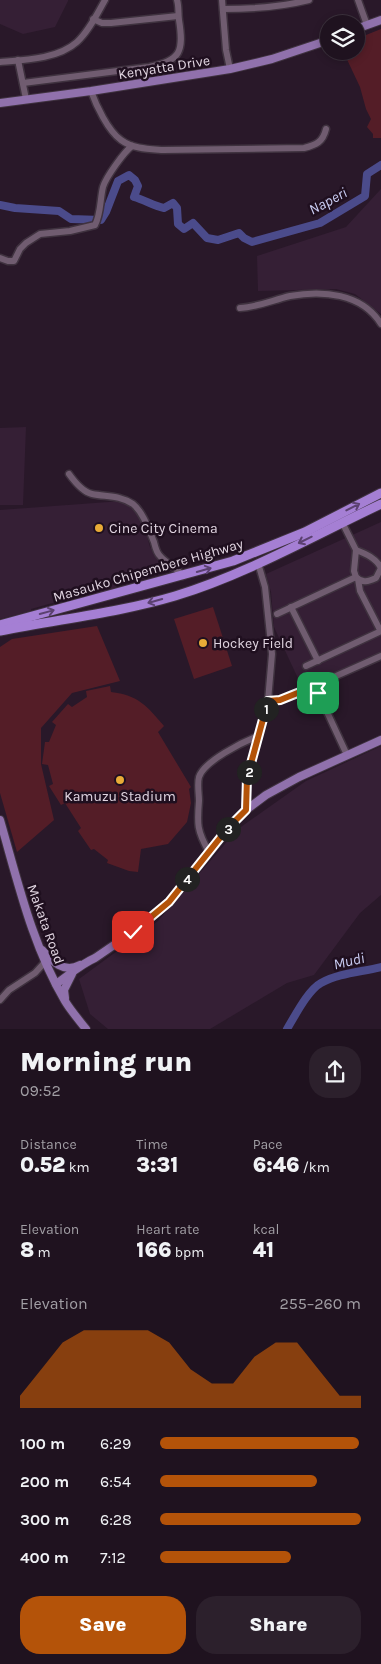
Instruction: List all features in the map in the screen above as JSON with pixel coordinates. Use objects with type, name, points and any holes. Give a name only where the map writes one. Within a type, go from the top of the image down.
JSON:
[{"type":"highway","name":"Masauko Chipembere Highway","points":[[0,625],[233,561],[273,546],[381,493]]},
{"type":"highway","name":"Masauko Chipembere Highway","points":[[0,631],[117,611],[175,596],[258,563],[381,504]]},
{"type":"highway","points":[[175,596],[179,577]]},
{"type":"main road","points":[[367,25],[381,20]]},
{"type":"main road","name":"Kenyatta Drive","points":[[0,103],[230,69],[272,59],[320,43]]},
{"type":"main road","points":[[38,947],[59,967],[75,968],[95,958],[151,918],[169,902],[228,828],[246,810],[266,795],[299,777],[381,740]]},
{"type":"main road","name":"Makata Road","points":[[0,820],[25,909],[38,947],[66,1003],[86,1029]]},
{"type":"main road","points":[[56,984],[86,962]]},
{"type":"main road","points":[[66,1003],[64,990],[75,971]]},
{"type":"street","points":[[0,62],[52,54],[65,50],[77,42],[105,0]]},
{"type":"street","points":[[23,83],[149,67],[168,62],[175,58],[180,48],[177,0]]},
{"type":"street","points":[[222,0],[226,50],[230,69]]},
{"type":"street","points":[[223,9],[271,7],[309,0]]},
{"type":"street","points":[[358,0],[367,25]]},
{"type":"street","points":[[93,19],[102,23],[111,23],[178,16]]},
{"type":"street","points":[[18,60],[26,99]]},
{"type":"street","points":[[90,91],[109,126],[120,140],[132,146],[163,150],[304,148],[316,145],[324,137],[326,129]]},
{"type":"street","points":[[0,258],[8,262],[14,261],[20,249],[40,234],[70,232],[95,225],[99,219],[103,187],[125,152],[132,146]]},
{"type":"street","points":[[240,308],[261,306],[290,296],[334,295],[351,298],[376,315],[381,324]]},
{"type":"street","points":[[69,474],[73,480],[90,494],[122,498],[134,505],[144,520],[159,556],[173,568],[179,570],[179,577]]},
{"type":"street","points":[[306,666],[378,633],[380,630],[379,624],[360,590],[354,571],[356,550],[342,522]]},
{"type":"street","points":[[276,614],[357,578],[368,582],[376,578],[381,569],[374,560],[356,550]]},
{"type":"street","points":[[246,810],[247,778],[268,701],[272,654],[265,587],[258,563]]},
{"type":"street","points":[[291,608],[318,660]]},
{"type":"street","points":[[268,701],[280,700],[381,656]]},
{"type":"street","points":[[315,686],[348,755]]},
{"type":"street","points":[[209,852],[199,834],[197,818],[199,777],[209,764],[231,749],[258,736]]},
{"type":"street","points":[[0,1000],[9,990],[35,974],[45,962]]},
{"type":"shaded area","points":[[0,0],[68,1],[55,27],[23,34],[0,24]]},
{"type":"shaded area","points":[[381,29],[381,138],[373,138],[373,134],[367,127],[371,119],[360,87],[347,60],[365,60],[365,35]]},
{"type":"shaded area","points":[[381,189],[381,314],[355,294],[336,289],[258,291],[257,256],[346,227]]},
{"type":"shaded area","points":[[26,427],[23,505],[0,505],[0,428]]},
{"type":"shaded area","points":[[122,501],[136,510],[143,521],[150,547],[161,565],[163,574],[118,585],[114,589],[91,595],[88,593],[0,619],[0,510]]},
{"type":"shaded area","points":[[381,522],[381,653],[303,689],[274,627],[271,592],[266,574]]},
{"type":"shaded area","name":"Hockey Field","points":[[213,607],[232,666],[194,679],[174,619]]},
{"type":"shaded area","points":[[97,626],[120,681],[72,693],[41,728],[41,764],[54,820],[17,852],[0,793],[0,647],[12,639]]},
{"type":"shaded area","name":"Kamuzu Stadium","points":[[110,686],[111,692],[128,696],[141,703],[164,726],[158,732],[191,787],[189,789],[191,803],[187,822],[168,844],[141,849],[138,872],[129,871],[107,863],[108,860],[94,849],[91,850],[78,831],[81,828],[65,803],[61,805],[49,786],[53,784],[48,765],[42,764],[45,742],[49,742],[56,725],[52,722],[68,704],[72,707],[87,697],[86,691]]},
{"type":"shaded area","points":[[381,746],[381,895],[360,913],[314,975],[287,983],[210,1029],[108,1029],[90,1014],[79,979],[158,921],[238,829],[306,781]]},
{"type":"waterway","name":"Naperi","points":[[0,205],[59,211],[71,219],[101,220],[118,181],[129,175],[138,186],[134,197],[164,208],[173,203],[177,208],[178,224],[184,229],[193,223],[207,238],[218,240],[239,233],[252,242],[320,223],[365,196],[367,174],[381,165]]},
{"type":"waterway","name":"Mudi","points":[[287,1029],[316,986],[343,975],[381,967]]},
{"type":"place","name":"Cine City Cinema","points":[[99,528]]},
{"type":"place","name":"Hockey Field","points":[[203,643]]},
{"type":"place","name":"Kamuzu Stadium","points":[[120,780]]},
{"type":"route","points":[[133,932],[169,902],[228,828],[246,810],[247,778],[268,701],[280,700],[315,686],[318,693]]}]
